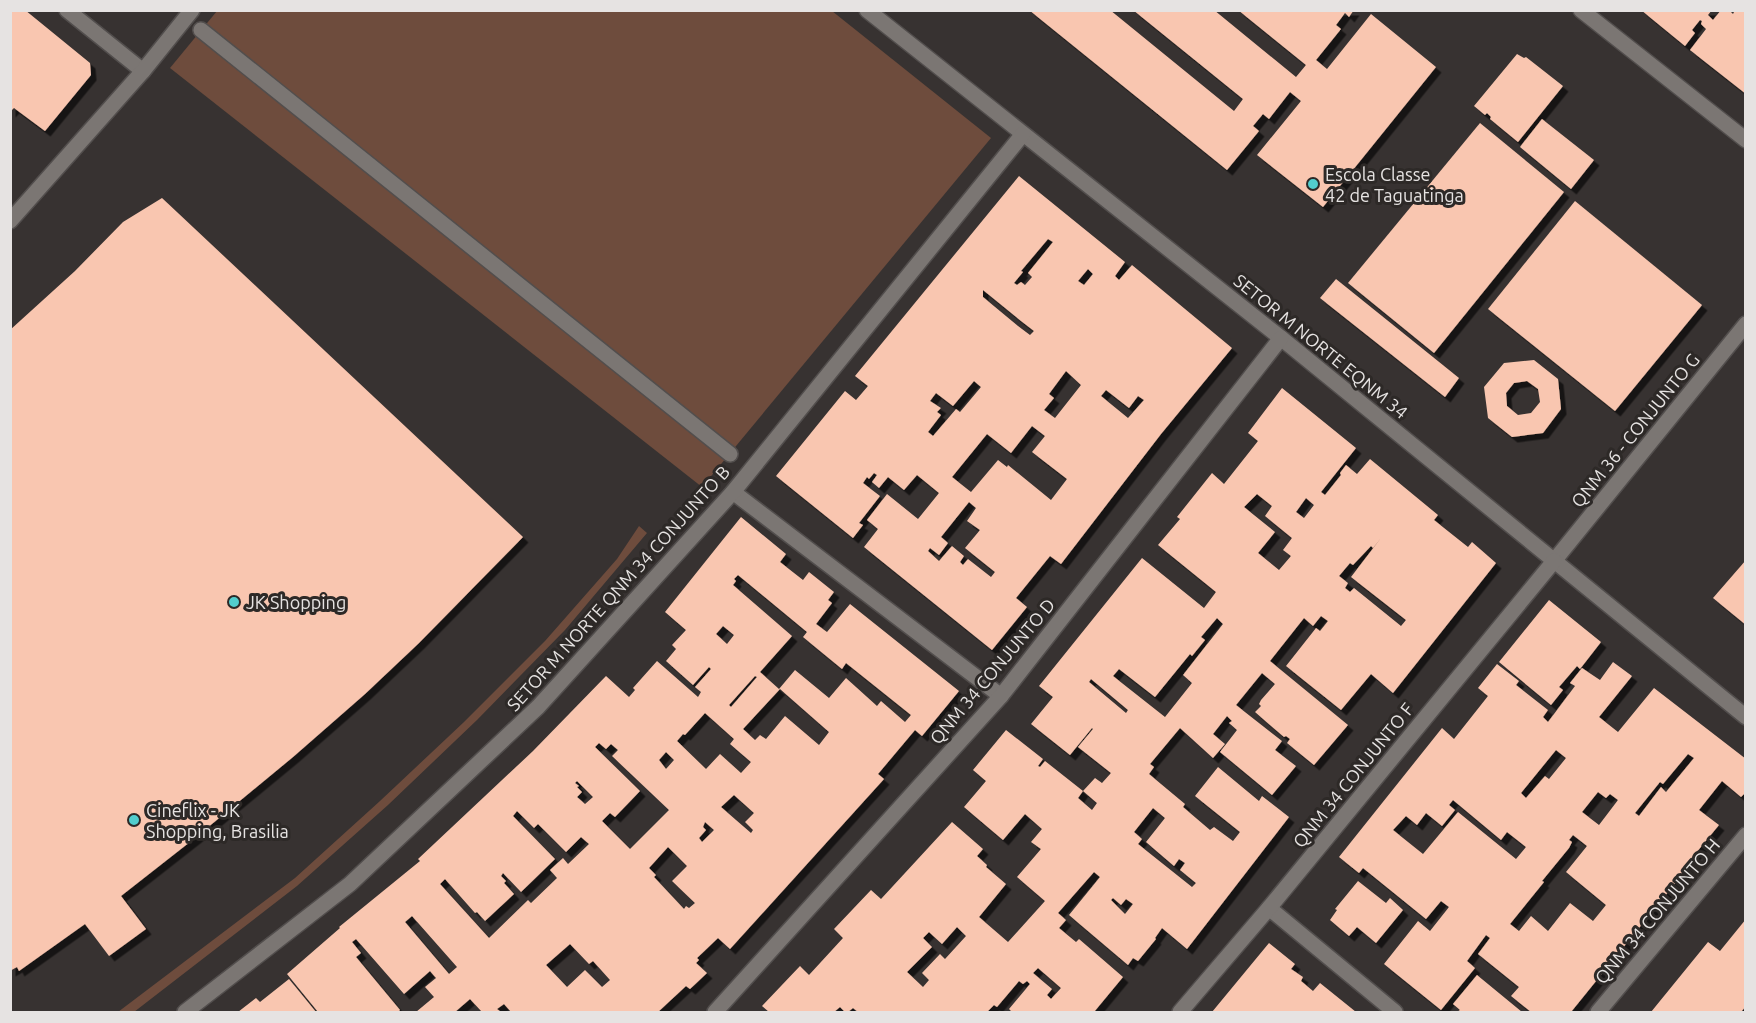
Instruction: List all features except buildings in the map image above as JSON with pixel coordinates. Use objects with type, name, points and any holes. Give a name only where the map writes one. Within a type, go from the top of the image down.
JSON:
[{"type":"street","points":[[67,10],[143,71]]},
{"type":"street","points":[[10,221],[143,71],[192,10]]},
{"type":"street","name":"SETOR M NORTE EQNM 34","points":[[867,10],[1281,338],[1746,717]]},
{"type":"street","points":[[1581,10],[1746,140]]},
{"type":"street","points":[[201,30],[730,454]]},
{"type":"street","name":"SETOR M NORTE QNM 34 CONJUNTO B","points":[[185,1012],[350,884],[538,707],[733,492],[1023,134]]},
{"type":"street","name":"QNM 36 - CONJUNTO G","points":[[1554,561],[1746,324]]},
{"type":"street","name":"QNM 34 CONJUNTO D","points":[[720,1011],[1001,696],[1281,338]]},
{"type":"street","points":[[733,492],[1001,696]]},
{"type":"street","name":"QNM 34 CONJUNTO F","points":[[1180,1012],[1269,908],[1554,561]]},
{"type":"street","name":"QNM 34 CONJUNTO H","points":[[1598,1012],[1746,835]]},
{"type":"street","points":[[1269,908],[1395,1012]]},
{"type":"shaded area","points":[[217,11],[832,11],[991,138],[702,487],[170,68]]},
{"type":"shaded area","points":[[639,526],[647,533],[565,630],[477,720],[388,805],[297,886],[134,1012],[118,1012],[295,878],[380,801],[545,641],[617,559]]},
{"type":"place","name":"Escola Classe 42 de Taguatinga","points":[[1313,184]]},
{"type":"place","name":"JK Shopping","points":[[234,602]]},
{"type":"place","name":"Cineflix - JK Shopping, Brasilia","points":[[134,820]]}]
